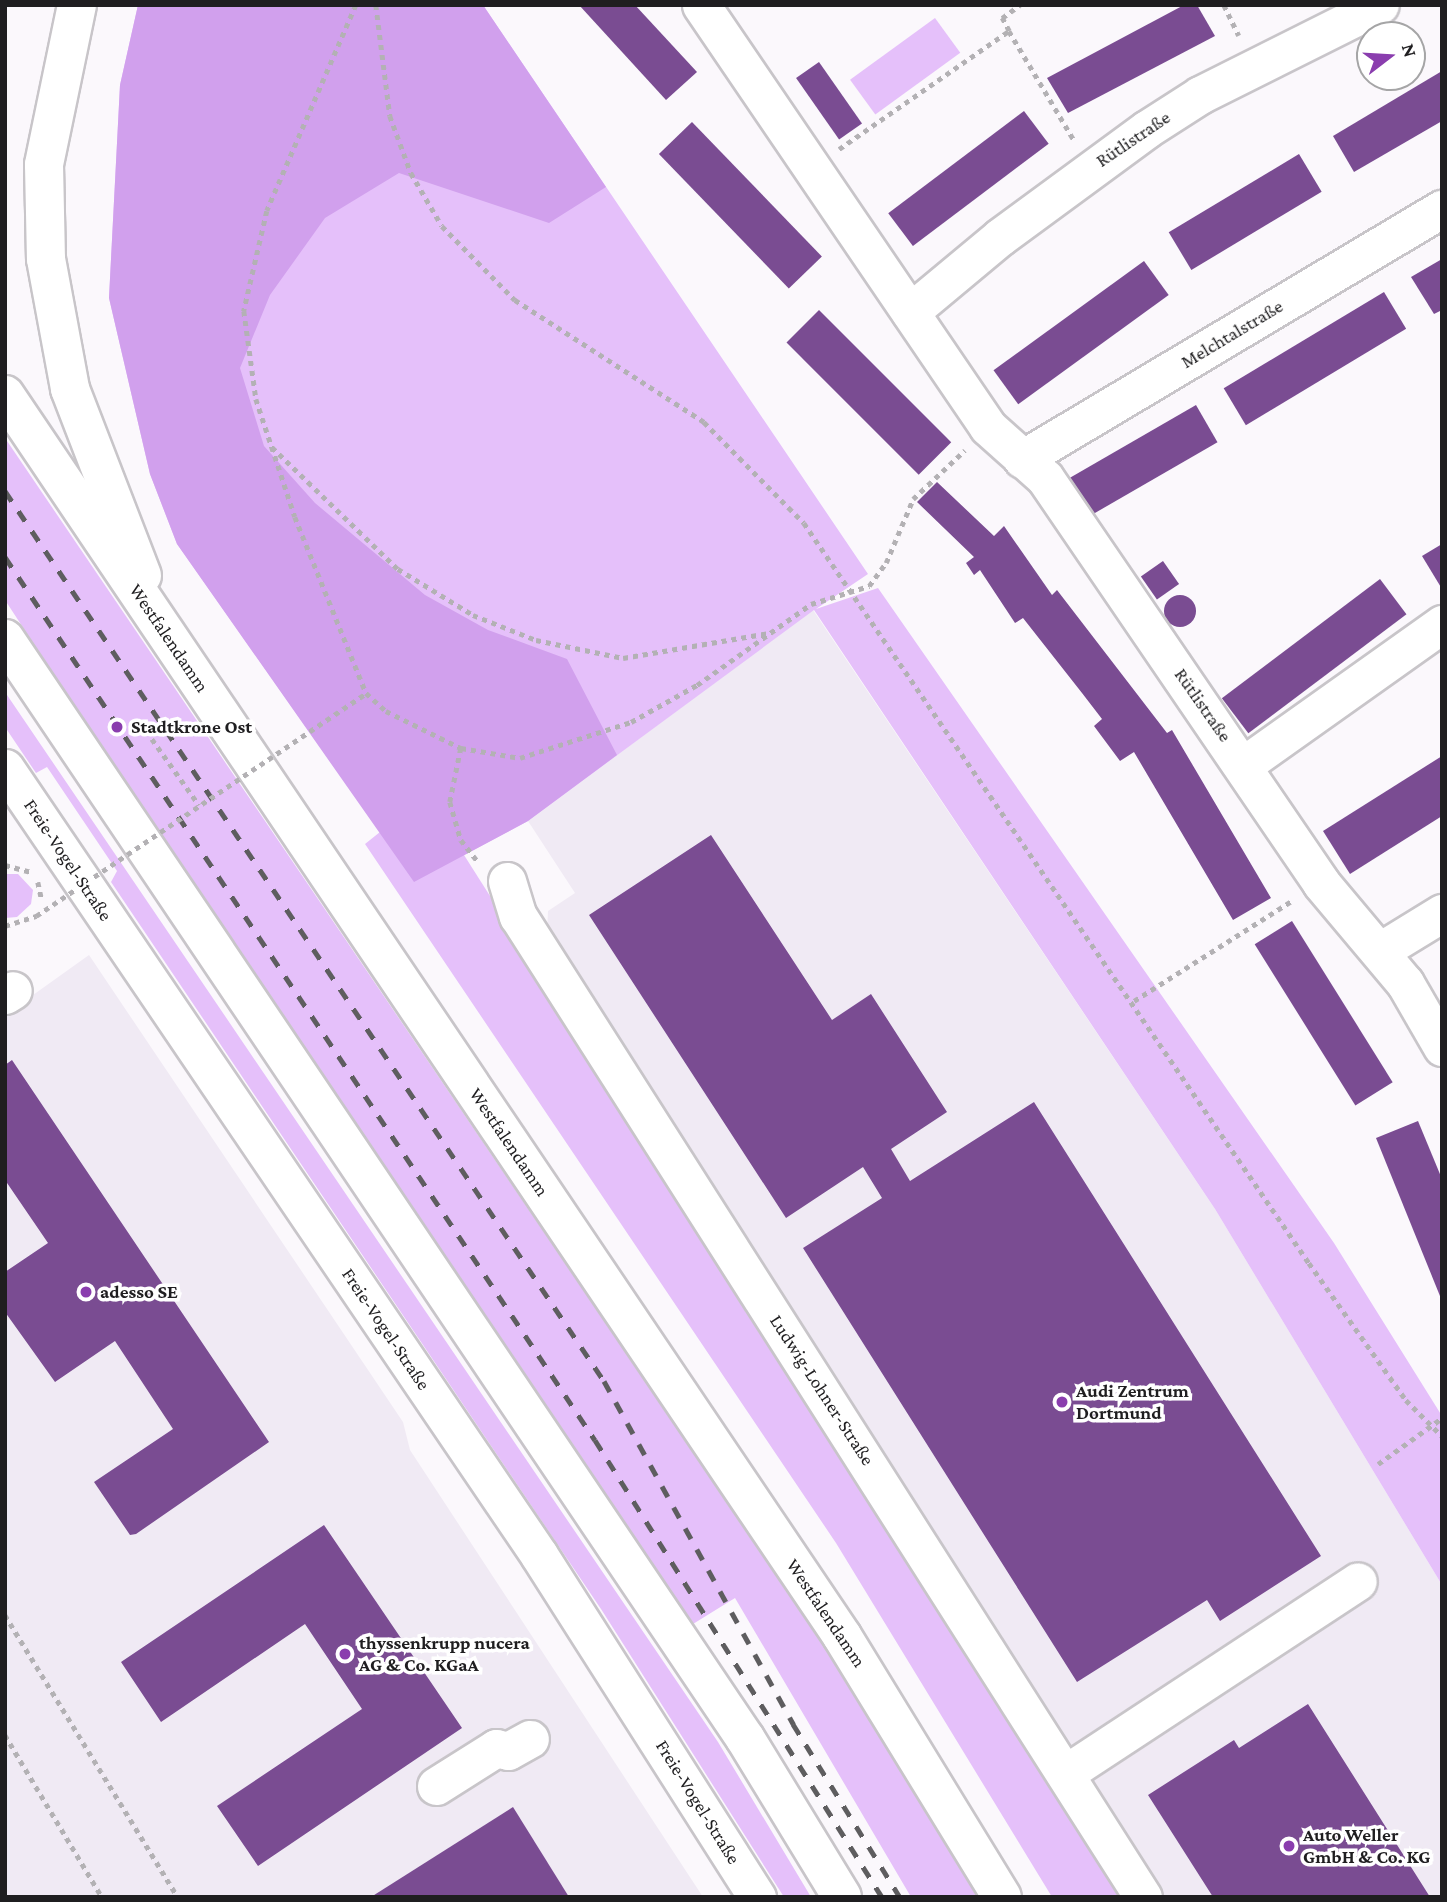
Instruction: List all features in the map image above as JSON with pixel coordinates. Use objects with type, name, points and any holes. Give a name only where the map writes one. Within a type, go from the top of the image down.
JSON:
[{"type":"highway","points":[[77,5],[44,164],[46,259],[70,389],[131,537],[153,615]]},
{"type":"highway","name":"Westfalendamm","points":[[5,395],[842,1636],[1002,1897]]},
{"type":"highway","points":[[5,639],[745,1738],[842,1897]]},
{"type":"street","name":"Rütlistraße","points":[[701,5],[988,427],[1045,478],[1245,764],[1321,883],[1380,951],[1442,1046]]},
{"type":"street","name":"Rütlistraße","points":[[910,312],[1090,168],[1200,95],[1381,5]]},
{"type":"street","name":"Melchtalstraße","points":[[1022,459],[1442,209]]},
{"type":"street","points":[[1245,764],[1442,625]]},
{"type":"street","name":"Freie-Vogel-Straße","points":[[5,768],[539,1555],[757,1897]]},
{"type":"street","name":"Ludwig-Lohner-Straße","points":[[507,881],[518,916],[1143,1897]]},
{"type":"street","points":[[1380,951],[1442,914]]},
{"type":"street","points":[[1066,1773],[1358,1581]]},
{"type":"street","points":[[441,1794],[496,1748],[519,1745]]},
{"type":"path","points":[[356,5],[290,148],[247,281],[247,351],[270,445],[366,693],[412,729],[461,748],[520,758],[604,734],[677,698],[811,604],[856,591],[886,563],[913,499],[988,427]]},
{"type":"path","points":[[376,5],[382,88],[399,144],[425,201],[463,252],[515,300],[704,422],[790,507],[856,591],[861,611],[1134,1001],[1309,1263],[1428,1426],[1442,1436]]},
{"type":"path","points":[[1020,5],[1002,18],[1090,168]]},
{"type":"path","points":[[812,168],[1009,31]]},
{"type":"path","points":[[270,445],[398,569],[473,615],[536,640],[623,658],[773,632]]},
{"type":"path","points":[[5,926],[36,916],[366,693]]},
{"type":"path","points":[[152,739],[199,805]]},
{"type":"path","points":[[461,748],[450,802],[461,840]]},
{"type":"path","points":[[5,865],[28,869],[42,901]]},
{"type":"path","points":[[1134,1001],[1296,899]]},
{"type":"path","points":[[1378,1464],[1442,1418]]},
{"type":"path","points":[[5,1615],[178,1897]]},
{"type":"path","points":[[5,1735],[102,1897]]},
{"type":"shaded area","points":[[138,5],[483,5],[868,574],[816,609],[878,588],[1334,1243],[1442,1416],[1442,1585],[1215,1209],[814,610],[528,821],[464,855],[1126,1897],[1052,1897],[836,1543],[365,844],[380,832],[177,544],[150,474],[109,298],[120,85]]},
{"type":"shaded area","points":[[138,5],[483,5],[606,187],[549,223],[399,173],[325,218],[270,295],[240,368],[264,446],[315,503],[425,595],[488,630],[567,659],[617,755],[528,821],[414,882],[177,544],[150,474],[109,298],[120,85]]},
{"type":"shaded area","points":[[935,18],[960,53],[875,115],[850,80]]},
{"type":"shaded area","points":[[5,438],[842,1671],[977,1897],[911,1897],[735,1598],[693,1624],[67,695],[5,600]]},
{"type":"shaded area","points":[[813,610],[1215,1209],[1442,1585],[1442,1897],[1157,1897],[547,932],[548,911],[575,893],[528,821]]},
{"type":"shaded area","points":[[5,692],[718,1742],[811,1897],[784,1897],[601,1609],[111,882],[117,871],[47,767],[36,773],[5,727]]},
{"type":"shaded area","points":[[5,874],[18,874],[33,890],[31,904],[17,917],[5,918]]},
{"type":"shaded area","points":[[89,955],[403,1422],[410,1450],[703,1897],[5,1897],[5,1015]]},
{"type":"building","points":[[579,5],[635,5],[697,72],[666,100]]},
{"type":"building","points":[[1184,5],[1197,5],[1215,36],[1068,113],[1047,78]]},
{"type":"building","points":[[819,62],[862,123],[839,139],[796,78]]},
{"type":"building","points":[[1442,71],[1442,121],[1354,172],[1333,136],[1408,91],[1426,91],[1426,81]]},
{"type":"building","points":[[1024,111],[1049,144],[913,246],[888,213]]},
{"type":"building","points":[[692,122],[822,257],[789,288],[659,154]]},
{"type":"building","points":[[1299,154],[1322,192],[1191,270],[1169,232]]},
{"type":"building","points":[[1442,259],[1442,310],[1434,314],[1411,277]]},
{"type":"building","points":[[1144,261],[1169,295],[1018,404],[994,370]]},
{"type":"building","points":[[1384,292],[1406,329],[1246,425],[1224,388]]},
{"type":"building","points":[[819,310],[951,442],[919,475],[786,343]]},
{"type":"building","points":[[1196,405],[1218,442],[1088,517],[1066,480]]},
{"type":"building","points":[[937,482],[994,536],[1004,526],[1052,595],[1057,590],[1167,733],[1172,730],[1271,898],[1233,920],[1134,752],[1120,761],[1094,726],[1102,719],[1082,693],[1023,618],[1015,623],[980,570],[974,575],[966,563],[974,557],[917,502]]},
{"type":"building","points":[[1442,544],[1442,589],[1422,556]]},
{"type":"building","points":[[1163,561],[1179,584],[1157,599],[1141,576]]},
{"type":"building","points":[[1380,579],[1406,614],[1248,733],[1222,698]]},
{"type":"building","points":[[1180,595],[1191,600],[1196,611],[1191,622],[1180,627],[1169,622],[1164,611],[1169,600]]},
{"type":"building","points":[[1442,756],[1442,816],[1350,874],[1323,831]]},
{"type":"building","name":"Audi Zentrum Dortmund","points":[[711,835],[832,1020],[871,994],[947,1112],[891,1149],[910,1181],[1034,1102],[1321,1556],[1220,1621],[1207,1600],[1077,1682],[803,1248],[882,1198],[863,1167],[786,1218],[589,915]]},
{"type":"building","points":[[1292,921],[1393,1082],[1355,1105],[1255,944]]},
{"type":"building","name":"adesso SE","points":[[12,1060],[269,1442],[136,1534],[130,1535],[94,1482],[173,1429],[115,1341],[55,1382],[5,1312],[5,1272],[48,1243],[5,1180],[5,1065]]},
{"type":"building","points":[[1418,1121],[1442,1179],[1442,1301],[1376,1138]]},
{"type":"building","points":[[324,1525],[462,1728],[258,1866],[217,1806],[362,1709],[305,1624],[161,1722],[121,1662]]},
{"type":"building","name":"Auto Weller GmbH & Co. KG","points":[[1308,1704],[1430,1897],[1213,1897],[1148,1795],[1234,1740],[1239,1748]]},
{"type":"building","points":[[513,1807],[569,1897],[371,1897]]},
{"type":"railway","points":[[5,491],[604,1381],[793,1724],[900,1897]]},
{"type":"railway","points":[[5,557],[595,1440],[882,1897]]},
{"type":"place","name":"Stadtkrone Ost","points":[[117,727]]},
{"type":"place","name":"adesso SE","points":[[86,1292]]},
{"type":"place","name":"Audi Zentrum Dortmund","points":[[1062,1402]]},
{"type":"place","name":"thyssenkrupp nucera AG & Co. KGaA","points":[[345,1654]]},
{"type":"place","name":"Auto Weller GmbH & Co. KG","points":[[1289,1846]]}]
